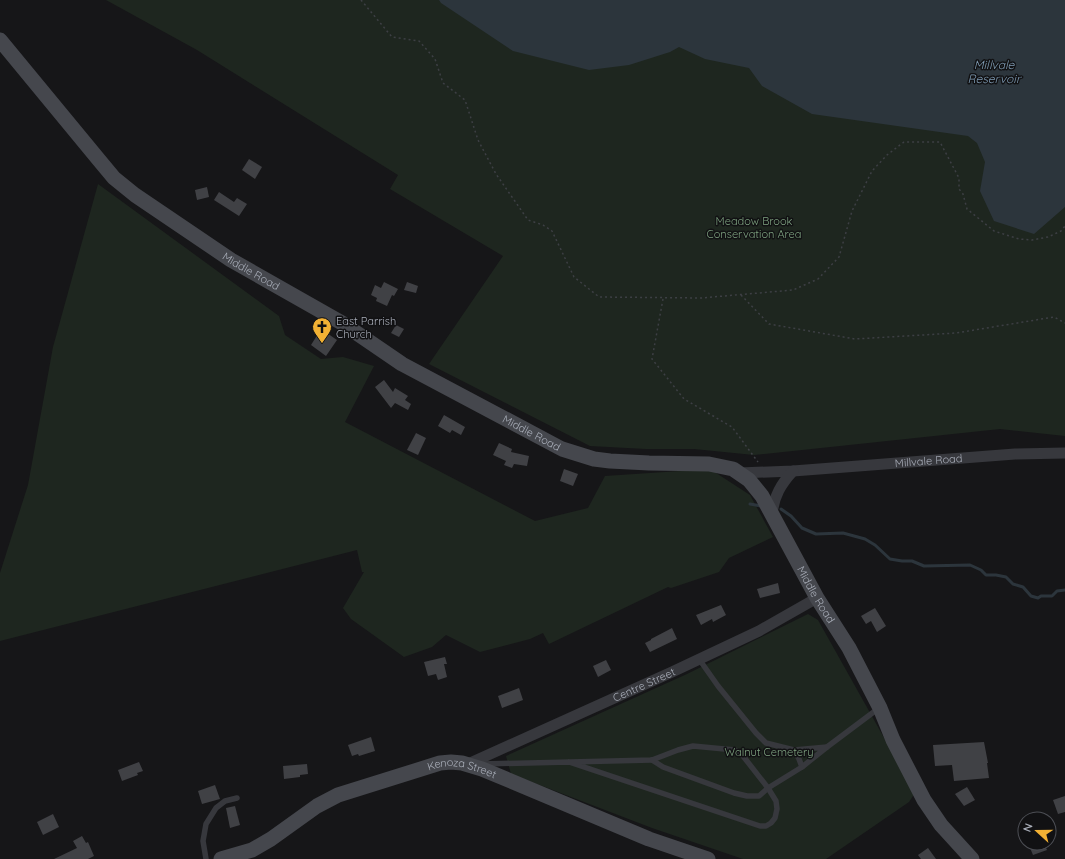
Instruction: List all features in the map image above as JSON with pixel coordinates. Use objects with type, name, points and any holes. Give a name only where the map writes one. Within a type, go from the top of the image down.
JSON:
[{"type":"street","name":"Middle Road","points":[[0,40],[114,178],[135,195],[231,260],[342,323],[402,364],[517,426],[573,453],[594,459],[610,461],[709,464],[726,467],[739,472],[749,480],[756,487],[817,598],[849,648],[880,708],[893,740],[924,800],[941,825],[972,859]]},
{"type":"street","name":"Millvale Road","points":[[739,472],[793,471],[1015,454],[1065,453]]},
{"type":"street","points":[[772,514],[773,504],[779,488],[793,471]]},
{"type":"street","name":"Centre Street","points":[[468,764],[699,659],[759,630],[817,598]]},
{"type":"street","name":"Kenoza Street","points":[[221,859],[252,850],[271,839],[317,806],[338,795],[440,763],[451,762],[468,764],[482,769],[643,836],[708,859]]},
{"type":"lane","points":[[699,659],[756,733],[766,743],[794,750],[827,747]]},
{"type":"lane","points":[[652,760],[663,767],[734,793],[747,796],[759,796],[768,788],[802,767],[880,708]]},
{"type":"lane","points":[[468,764],[652,760],[678,750],[694,746],[735,750],[743,756],[768,788],[776,801],[777,809],[771,823],[766,826],[760,826],[570,762]]},
{"type":"lane","points":[[794,750],[802,767]]},
{"type":"lane","points":[[206,859],[203,841],[206,824],[216,808],[225,801],[238,798]]},
{"type":"path","points":[[361,0],[392,37],[418,41],[435,59],[443,83],[465,100],[478,140],[496,174],[528,220],[543,225],[552,231],[574,276],[599,297],[701,298],[793,290],[818,279],[839,257],[852,211],[872,171],[887,155],[904,142],[940,142],[959,178],[958,190],[963,194],[967,209],[994,231],[1019,239],[1032,240],[1048,237],[1061,231],[1065,226]]},
{"type":"path","points":[[741,294],[769,324],[855,339],[956,332],[1054,317],[1065,323]]},
{"type":"path","points":[[664,298],[652,359],[684,399],[732,427],[766,471]]},
{"type":"green space","name":"Meadow Brook Conservation Area","points":[[106,0],[1065,0],[1065,436],[1000,429],[754,455],[694,449],[646,449],[590,446],[429,364],[503,256],[390,189],[398,175],[197,50]]},
{"type":"green space","points":[[98,184],[279,316],[285,335],[321,359],[343,357],[374,366],[345,422],[535,521],[588,508],[605,476],[710,469],[750,495],[773,537],[729,558],[719,572],[671,588],[668,587],[549,644],[543,633],[530,639],[480,652],[446,635],[432,647],[404,657],[351,619],[343,608],[364,572],[362,572],[357,550],[0,641],[0,573],[28,485],[53,347]]},
{"type":"green space","name":"Walnut Cemetery","points":[[808,614],[818,620],[915,793],[909,802],[826,859],[743,859],[652,828],[511,774],[506,756],[687,674]]},
{"type":"water","name":"Millvale Reservoir","points":[[439,0],[1065,0],[1065,207],[1034,234],[994,221],[980,191],[985,162],[977,143],[968,136],[812,114],[762,86],[749,68],[705,59],[679,47],[670,52],[629,65],[589,70],[513,51],[441,3]]},
{"type":"building","points":[[249,159],[262,167],[255,179],[242,170]]},
{"type":"building","points":[[207,187],[209,197],[197,200],[195,190]]},
{"type":"building","points":[[219,192],[234,202],[237,198],[247,204],[239,216],[214,200]]},
{"type":"building","points":[[384,282],[398,289],[394,296],[392,295],[387,306],[376,301],[377,298],[371,295],[375,285],[381,288]]},
{"type":"building","points":[[407,282],[418,286],[416,293],[404,290]]},
{"type":"building","points":[[396,325],[404,329],[399,337],[391,333]]},
{"type":"building","points":[[321,329],[337,340],[326,356],[311,345]]},
{"type":"building","points":[[384,380],[393,392],[395,388],[408,396],[405,400],[411,404],[408,410],[395,403],[391,408],[375,387]]},
{"type":"building","points":[[444,415],[465,427],[461,435],[452,430],[450,433],[438,426]]},
{"type":"building","points":[[416,433],[426,438],[418,455],[407,450]]},
{"type":"building","points":[[499,443],[512,449],[511,452],[529,456],[527,466],[514,464],[512,468],[504,465],[506,461],[493,455]]},
{"type":"building","points":[[564,469],[578,474],[573,486],[560,481]]},
{"type":"building","points":[[778,583],[780,593],[760,598],[757,589]]},
{"type":"building","points":[[721,605],[726,615],[713,622],[712,619],[701,625],[696,615]]},
{"type":"building","points":[[875,608],[886,626],[877,632],[871,621],[866,624],[861,616]]},
{"type":"building","points":[[672,628],[677,639],[650,652],[645,643]]},
{"type":"building","points":[[445,657],[447,664],[444,664],[447,677],[438,680],[436,674],[428,676],[424,662]]},
{"type":"building","points":[[606,660],[611,670],[598,677],[593,666]]},
{"type":"building","points":[[519,688],[523,700],[502,708],[498,696]]},
{"type":"building","points":[[371,737],[375,751],[359,756],[358,754],[352,756],[348,745]]},
{"type":"building","points":[[984,742],[989,778],[954,781],[952,765],[935,766],[933,745]]},
{"type":"building","points":[[139,762],[143,771],[137,773],[138,775],[122,781],[118,770]]},
{"type":"building","points":[[307,764],[308,774],[300,775],[300,777],[284,779],[283,766]]},
{"type":"building","points":[[215,785],[220,799],[202,804],[198,791]]},
{"type":"building","points":[[967,787],[975,800],[964,806],[955,794]]},
{"type":"building","points":[[1065,796],[1065,812],[1058,814],[1053,800]]},
{"type":"building","points":[[235,806],[240,825],[230,828],[226,808]]},
{"type":"building","points":[[53,814],[59,827],[43,835],[37,822]]},
{"type":"building","points":[[82,836],[86,843],[88,842],[94,856],[88,859],[54,859],[77,848],[73,841]]},
{"type":"building","points":[[928,848],[936,859],[921,859],[918,855]]},
{"type":"building","points":[[1031,851],[1044,851],[1033,855]]},
{"type":"waterway","points":[[750,504],[761,506]]},
{"type":"waterway","points":[[781,509],[791,516],[802,528],[816,534],[843,533],[865,539],[875,545],[890,559],[912,561],[924,566],[970,565],[981,570],[986,575],[1006,577],[1013,584],[1023,587],[1031,596],[1038,598],[1041,596],[1052,596],[1057,591],[1065,590]]},
{"type":"place","name":"East Parrish Church","points":[[322,344]]}]
